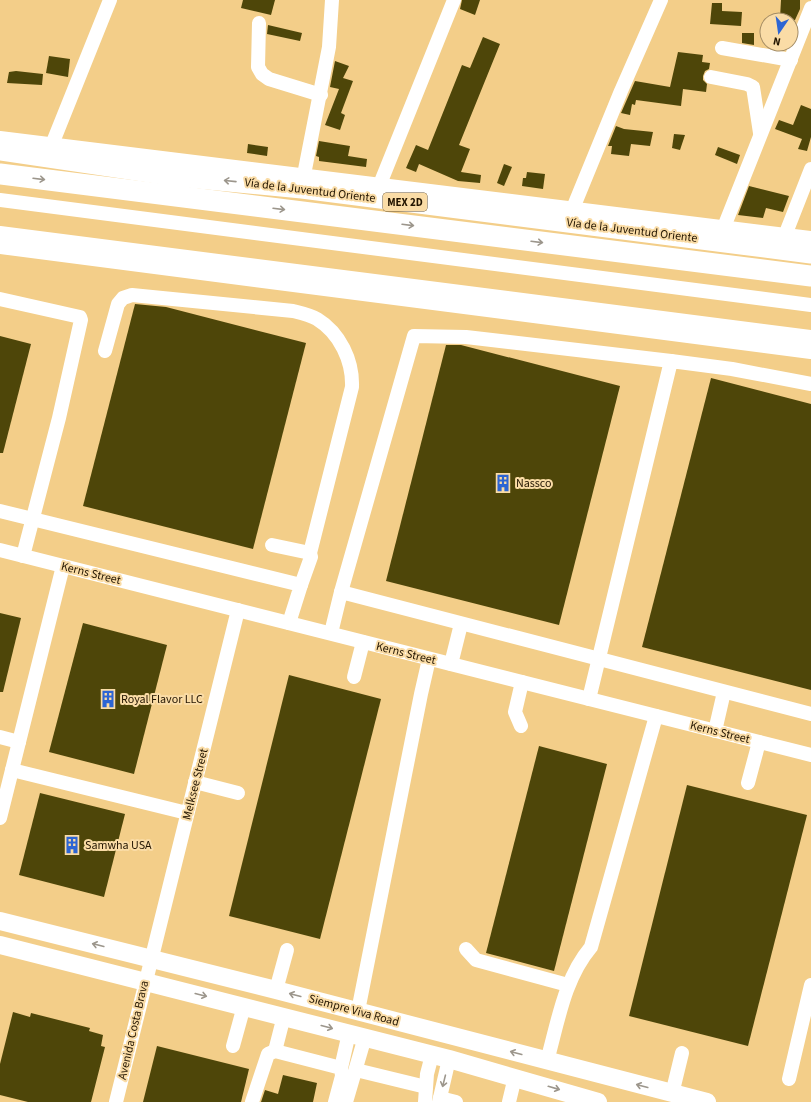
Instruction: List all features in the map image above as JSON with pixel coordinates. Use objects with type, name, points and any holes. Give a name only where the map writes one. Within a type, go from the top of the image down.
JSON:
[{"type":"highway","name":"Vía de la Juventud Oriente","points":[[0,150],[50,150],[85,162],[177,176],[303,182],[721,234],[782,242],[811,252]]},
{"type":"highway","points":[[83,185],[115,185],[120,180],[118,174],[85,162]]},
{"type":"highway","name":"Vía de la Juventud Oriente","points":[[0,174],[811,276]]},
{"type":"highway","points":[[175,196],[167,192],[136,187],[134,180],[136,176],[140,175],[177,176]]},
{"type":"main road","points":[[0,245],[811,350]]},
{"type":"main road","points":[[0,256],[811,360]]},
{"type":"main road","name":"Siempre Viva Road","points":[[0,921],[276,990],[707,1102]]},
{"type":"main road","name":"Siempre Viva Road","points":[[0,945],[441,1057],[598,1102]]},
{"type":"street","points":[[50,150],[110,0]]},
{"type":"street","points":[[0,138],[50,150],[303,182],[321,95],[329,47],[332,0]]},
{"type":"street","points":[[377,191],[454,0]]},
{"type":"street","points":[[570,216],[661,0]]},
{"type":"street","points":[[721,234],[811,8]]},
{"type":"street","points":[[259,23],[258,67],[262,74],[269,79],[321,95]]},
{"type":"street","points":[[722,48],[791,60]]},
{"type":"street","points":[[712,77],[747,84],[753,87],[759,117],[760,137]]},
{"type":"street","points":[[811,170],[782,242],[811,238]]},
{"type":"street","points":[[0,200],[811,305]]},
{"type":"street","points":[[0,233],[811,337]]},
{"type":"street","points":[[105,351],[118,304],[123,298],[132,295],[293,310],[316,319],[337,337],[347,356],[353,374],[352,388],[310,553],[311,557],[300,585],[289,623]]},
{"type":"street","points":[[0,299],[80,317],[81,320],[59,418],[23,556]]},
{"type":"street","points":[[331,633],[341,592],[414,336],[466,337],[671,361],[732,369],[811,384]]},
{"type":"street","points":[[589,699],[671,361]]},
{"type":"street","points":[[0,510],[300,585]]},
{"type":"street","points":[[272,544],[310,553]]},
{"type":"street","name":"Kerns Street","points":[[0,550],[811,755]]},
{"type":"street","points":[[0,818],[63,566]]},
{"type":"street","points":[[341,592],[811,714]]},
{"type":"street","name":"Melksee Street","points":[[151,958],[238,610]]},
{"type":"street","points":[[451,664],[462,624]]},
{"type":"street","points":[[354,677],[363,642]]},
{"type":"street","points":[[358,1011],[420,694],[429,659]]},
{"type":"street","points":[[521,726],[515,712],[522,682]]},
{"type":"street","points":[[714,731],[724,692]]},
{"type":"street","points":[[547,1061],[573,972],[591,947],[656,716]]},
{"type":"street","points":[[0,738],[19,742]]},
{"type":"street","points":[[748,783],[759,742]]},
{"type":"street","points":[[12,770],[187,813]]},
{"type":"street","points":[[195,782],[238,793]]},
{"type":"street","points":[[466,949],[476,960],[568,985]]},
{"type":"street","points":[[276,990],[287,950]]},
{"type":"street","name":"Avenida Costa Brava","points":[[116,1102],[151,958]]},
{"type":"street","points":[[789,1079],[811,985]]},
{"type":"street","points":[[233,1046],[244,1006]]},
{"type":"street","points":[[276,1051],[284,1016]]},
{"type":"street","points":[[335,1102],[342,1076],[341,1068],[357,1035]]},
{"type":"street","points":[[346,1102],[356,1070],[357,1035]]},
{"type":"street","points":[[252,1102],[268,1054],[276,1051],[341,1068]]},
{"type":"street","points":[[672,1094],[682,1053]]},
{"type":"street","points":[[425,1102],[427,1074],[441,1057]]},
{"type":"street","points":[[441,1057],[439,1100],[456,1102]]},
{"type":"street","points":[[356,1070],[426,1087]]},
{"type":"street","points":[[509,1102],[515,1077]]},
{"type":"building","points":[[243,0],[275,0],[271,15],[241,8]]},
{"type":"building","points":[[462,0],[480,0],[475,15],[460,9]]},
{"type":"building","points":[[781,0],[800,0],[799,12],[780,12]]},
{"type":"building","points":[[712,3],[722,3],[722,11],[742,12],[741,26],[710,24]]},
{"type":"building","points":[[268,25],[302,33],[300,41],[267,34]]},
{"type":"building","points":[[742,33],[754,33],[754,45],[742,43]]},
{"type":"building","points":[[483,37],[500,44],[459,145],[470,149],[461,172],[481,175],[480,183],[458,181],[419,164],[416,172],[406,168],[416,145],[428,150],[462,65],[470,68]]},
{"type":"building","points":[[678,52],[703,55],[702,62],[710,63],[709,69],[705,71],[703,76],[703,80],[707,84],[706,92],[683,89],[681,106],[636,100],[635,105],[632,104],[630,115],[621,113],[635,81],[670,87]]},
{"type":"building","points":[[49,56],[70,59],[68,77],[46,73]]},
{"type":"building","points":[[335,61],[349,66],[343,78],[353,81],[341,113],[345,115],[340,130],[325,125],[339,89],[330,87]]},
{"type":"building","points":[[16,71],[43,74],[42,85],[7,83],[9,72]]},
{"type":"building","points":[[801,105],[811,109],[811,137],[807,151],[798,149],[802,139],[775,129],[779,120],[793,125]]},
{"type":"building","points":[[616,126],[624,129],[653,132],[650,146],[631,144],[629,156],[611,154],[612,146],[608,146]]},
{"type":"building","points":[[674,134],[685,135],[680,150],[672,148]]},
{"type":"building","points":[[319,141],[350,146],[348,156],[367,159],[366,167],[319,161],[319,157],[316,156]]},
{"type":"building","points":[[248,144],[268,147],[267,156],[247,153]]},
{"type":"building","points":[[718,147],[740,155],[737,164],[715,155]]},
{"type":"building","points":[[504,164],[512,167],[504,186],[497,183]]},
{"type":"building","points":[[527,172],[545,174],[543,189],[522,186],[523,178],[526,178]]},
{"type":"building","points":[[749,186],[789,196],[783,212],[766,208],[763,218],[738,215]]},
{"type":"building","points":[[135,304],[166,307],[306,343],[253,549],[83,506]]},
{"type":"building","points":[[0,336],[31,344],[3,453],[0,453]]},
{"type":"building","name":"Nassco","points":[[446,345],[461,345],[620,386],[559,625],[386,581]]},
{"type":"building","points":[[711,378],[811,404],[811,690],[642,647]]},
{"type":"building","points":[[0,613],[21,618],[3,692],[0,692]]},
{"type":"building","name":"Royal Flavor LLC","points":[[83,623],[167,645],[134,774],[49,752]]},
{"type":"building","points":[[289,675],[381,699],[320,939],[229,916]]},
{"type":"building","points":[[539,746],[607,764],[554,971],[486,953]]},
{"type":"building","points":[[687,785],[807,815],[748,1046],[629,1016]]},
{"type":"building","name":"Samwha USA","points":[[40,793],[125,814],[104,897],[19,875]]},
{"type":"building","points":[[13,1012],[30,1017],[31,1013],[90,1028],[89,1031],[103,1035],[101,1046],[105,1047],[91,1102],[28,1102],[0,1095],[0,1064]]},
{"type":"building","points":[[157,1046],[249,1069],[241,1102],[143,1102]]},
{"type":"building","points":[[283,1075],[317,1083],[313,1102],[261,1102],[265,1090],[278,1094]]},
{"type":"place","name":"Nassco","points":[[503,483]]},
{"type":"place","name":"Royal Flavor LLC","points":[[108,699]]},
{"type":"place","name":"Samwha USA","points":[[72,845]]}]
